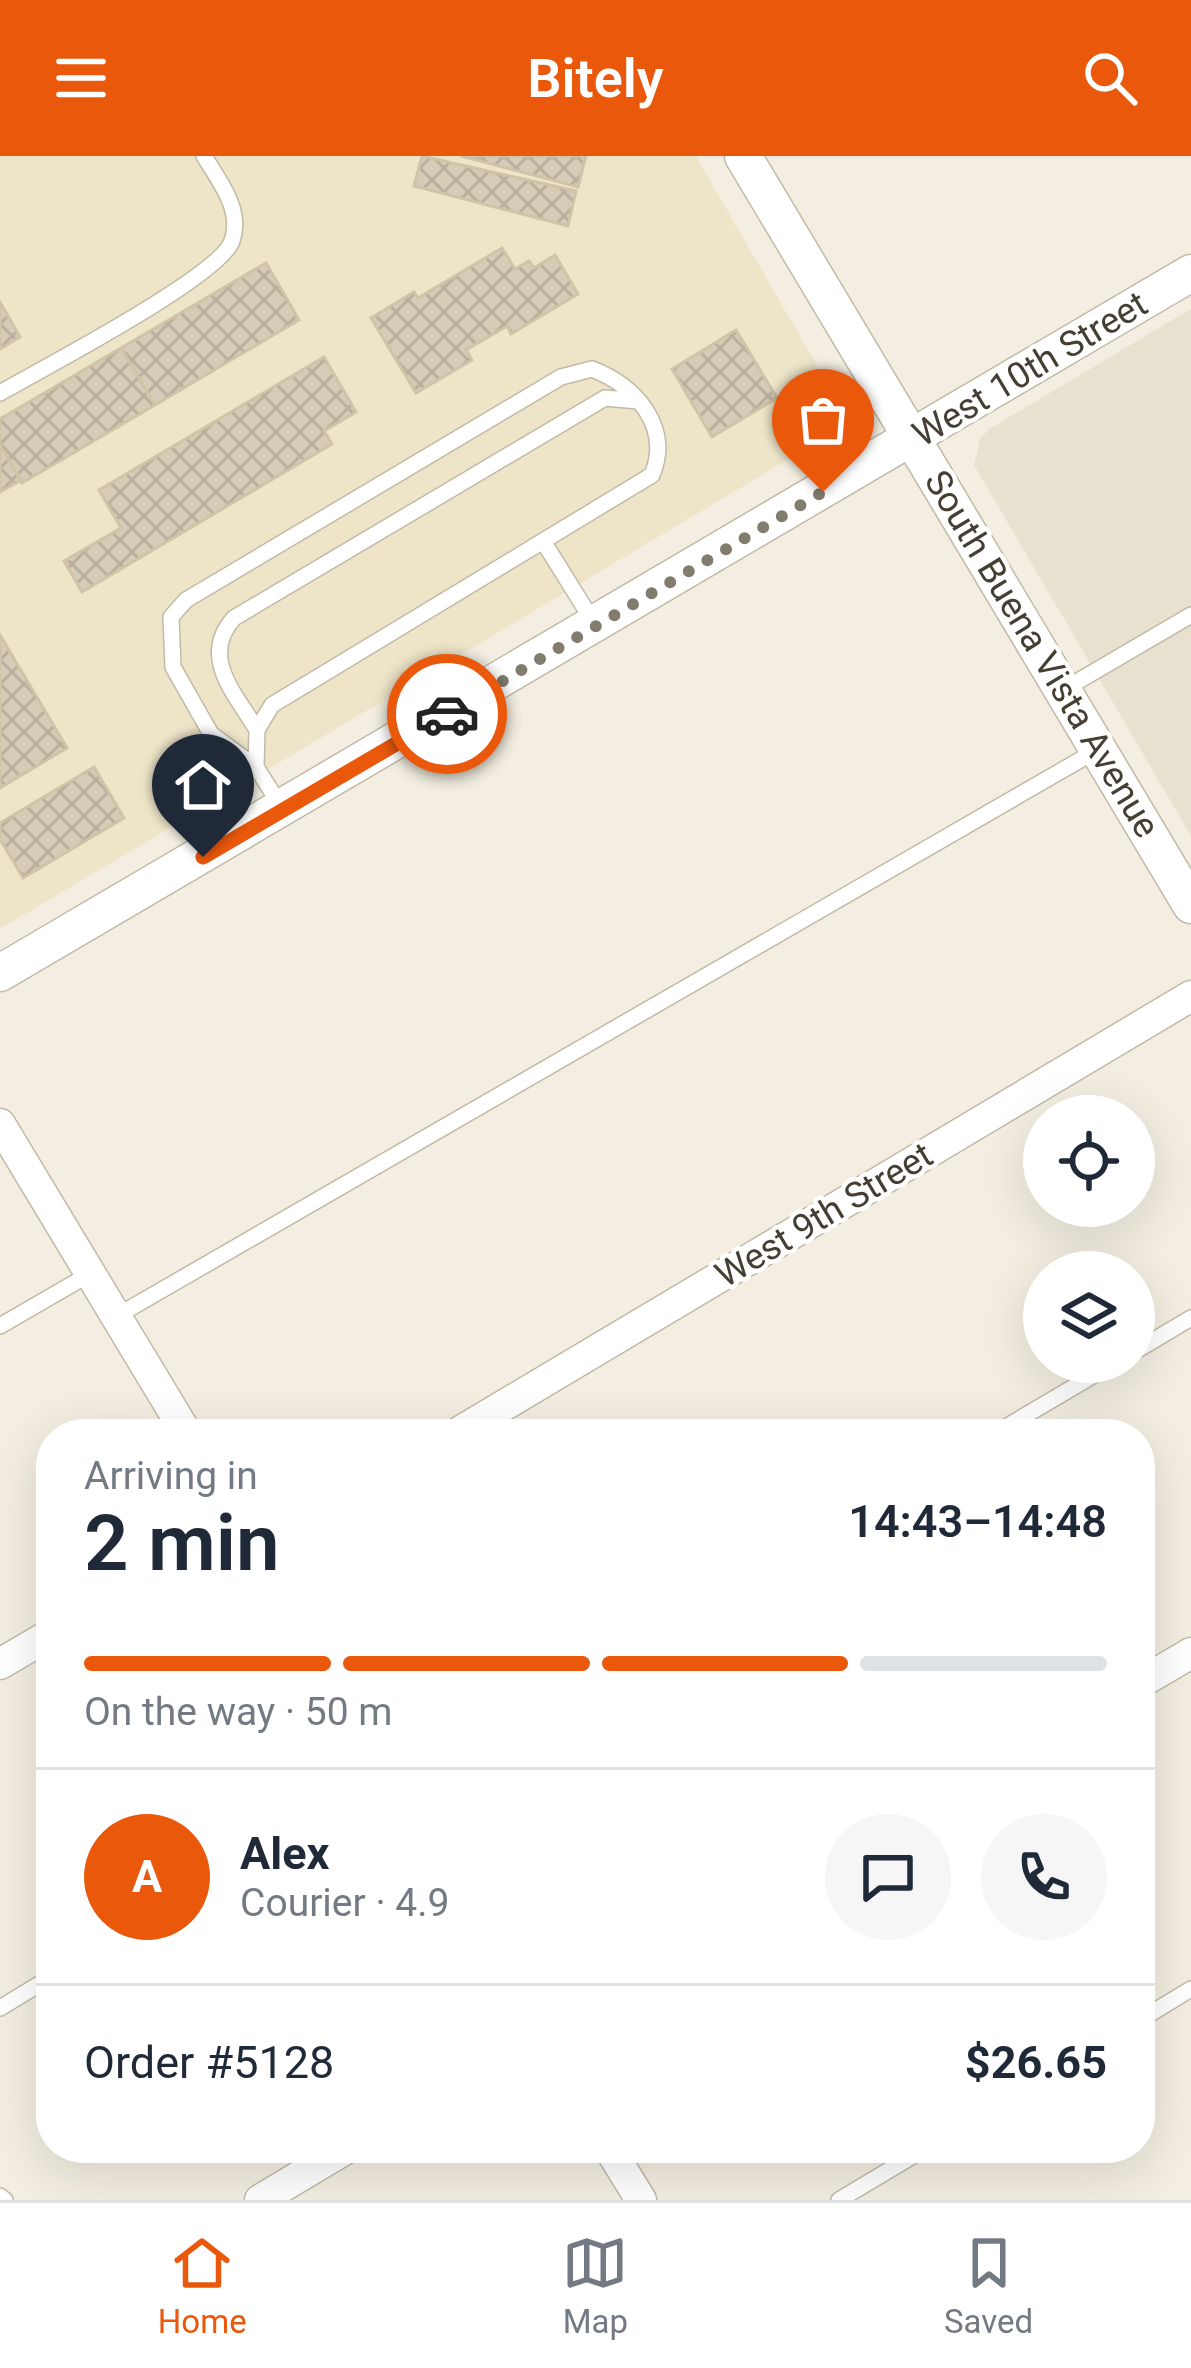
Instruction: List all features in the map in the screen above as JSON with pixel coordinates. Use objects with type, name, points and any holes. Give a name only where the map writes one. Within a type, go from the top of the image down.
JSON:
[{"type":"street","name":"South Buena Vista Avenue","points":[[743,156],[1191,905]]},
{"type":"street","name":"West 10th Street","points":[[0,973],[284,811],[1191,273]]},
{"type":"street","name":"West 9th Street","points":[[481,1419],[1191,996]]},
{"type":"street","points":[[0,1124],[178,1419]]},
{"type":"street","points":[[0,1664],[36,1643]]},
{"type":"street","points":[[1155,1674],[1191,1654]]},
{"type":"street","points":[[260,2200],[322,2163]]},
{"type":"street","points":[[618,2163],[640,2200]]},
{"type":"lane","points":[[0,393],[205,273],[232,242],[233,206],[204,156]]},
{"type":"lane","points":[[256,767],[257,730],[265,713],[280,699],[652,475],[658,437],[641,402],[608,375],[574,370],[186,600],[171,617],[173,667],[211,734],[256,767],[284,811]]},
{"type":"lane","points":[[257,730],[217,663],[220,638],[234,618],[593,404],[620,397],[641,402]]},
{"type":"lane","points":[[543,541],[596,625]]},
{"type":"lane","points":[[1063,690],[1191,615]]},
{"type":"lane","points":[[115,1317],[1099,749]]},
{"type":"lane","points":[[0,1327],[88,1275]]},
{"type":"lane","points":[[1155,1339],[1191,1318]]},
{"type":"lane","points":[[1019,1419],[1080,1383]]},
{"type":"lane","points":[[0,2008],[36,1986]]},
{"type":"lane","points":[[1155,2011],[1191,1989]]},
{"type":"lane","points":[[839,2200],[901,2163]]},
{"type":"shaded area","points":[[0,156],[696,156],[842,409],[828,416],[836,431],[0,929]]},
{"type":"shaded area","points":[[1191,309],[1191,836],[974,465],[980,439],[989,429]]},
{"type":"building","points":[[422,156],[576,191],[568,226],[414,186]]},
{"type":"building","points":[[461,156],[586,156],[578,187]]},
{"type":"building","points":[[502,248],[515,269],[529,261],[534,268],[555,255],[578,294],[511,334],[507,326],[466,350],[472,360],[416,393],[371,318],[414,292],[418,298]]},
{"type":"building","points":[[266,263],[299,320],[155,405],[121,348]]},
{"type":"building","points":[[0,302],[20,337],[0,349]]},
{"type":"building","points":[[736,330],[777,398],[712,437],[672,369]]},
{"type":"building","points":[[121,348],[155,405],[22,483],[0,445],[0,419]]},
{"type":"building","points":[[324,357],[356,412],[324,431],[332,444],[82,592],[64,561],[121,528],[99,490]]},
{"type":"building","points":[[0,445],[21,480],[0,492]]},
{"type":"building","points":[[0,635],[67,748],[0,788]]},
{"type":"building","points":[[94,767],[124,818],[23,878],[0,839],[0,823]]},
{"type":"way so far","points":[[447,714],[823,492]]},
{"type":"route","points":[[203,857],[447,714]]}]
